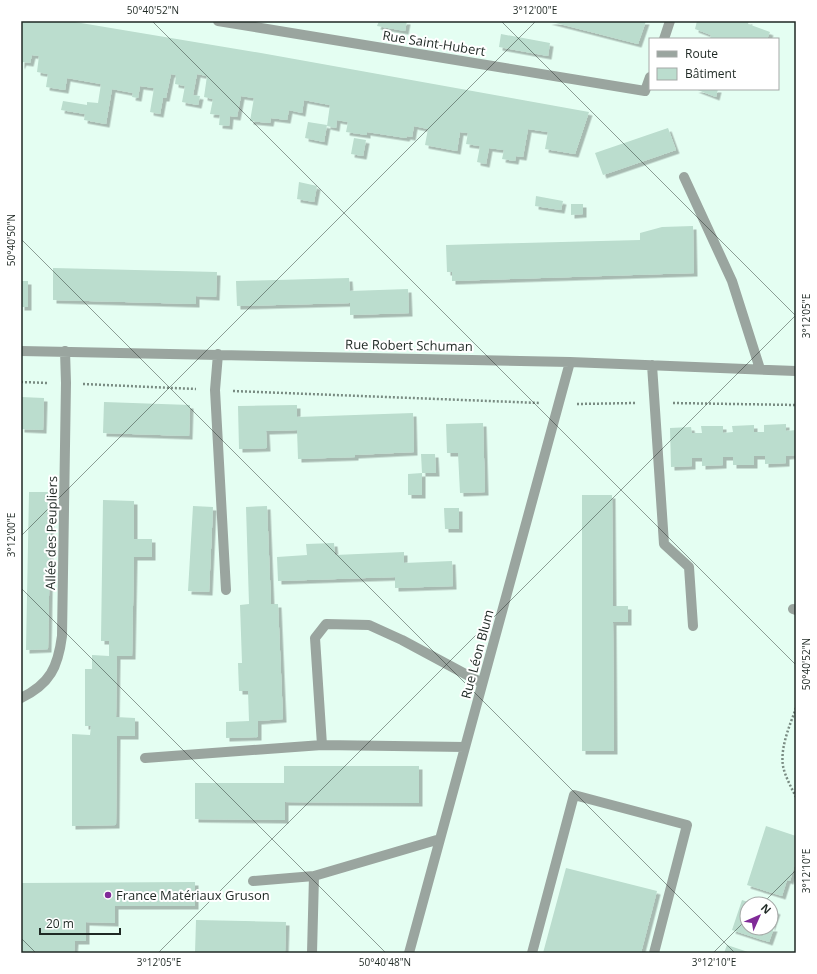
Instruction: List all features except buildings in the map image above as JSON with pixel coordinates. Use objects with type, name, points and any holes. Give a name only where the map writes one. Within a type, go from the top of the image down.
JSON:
[{"type":"street","name":"Rue Saint-Hubert","points":[[218,21],[645,91],[649,80]]},
{"type":"street","points":[[664,38],[670,21]]},
{"type":"street","points":[[684,177],[732,281],[760,369]]},
{"type":"street","name":"Rue Robert Schuman","points":[[21,351],[570,362],[796,371]]},
{"type":"street","name":"Allée des Peupliers","points":[[21,698],[32,693],[51,674],[57,662],[60,649],[62,628],[66,383],[65,351]]},
{"type":"street","points":[[218,354],[215,390],[226,590]]},
{"type":"street","name":"Rue Léon Blum","points":[[409,953],[570,362]]},
{"type":"street","points":[[652,365],[664,544],[689,567],[693,626]]},
{"type":"street","points":[[322,745],[315,638],[326,624],[369,625],[402,640],[482,683]]},
{"type":"street","points":[[145,758],[322,745],[465,747]]},
{"type":"street","points":[[532,953],[574,795],[687,825],[654,953]]},
{"type":"street","points":[[253,881],[314,876],[440,839]]},
{"type":"street","points":[[312,953],[314,876]]},
{"type":"path","points":[[21,382],[558,404],[654,403],[796,405]]},
{"type":"path","points":[[796,708],[788,729],[784,749],[783,765],[789,784],[796,797]]},
{"type":"place","name":"France Matériaux Gruson","points":[[108,895]]}]
